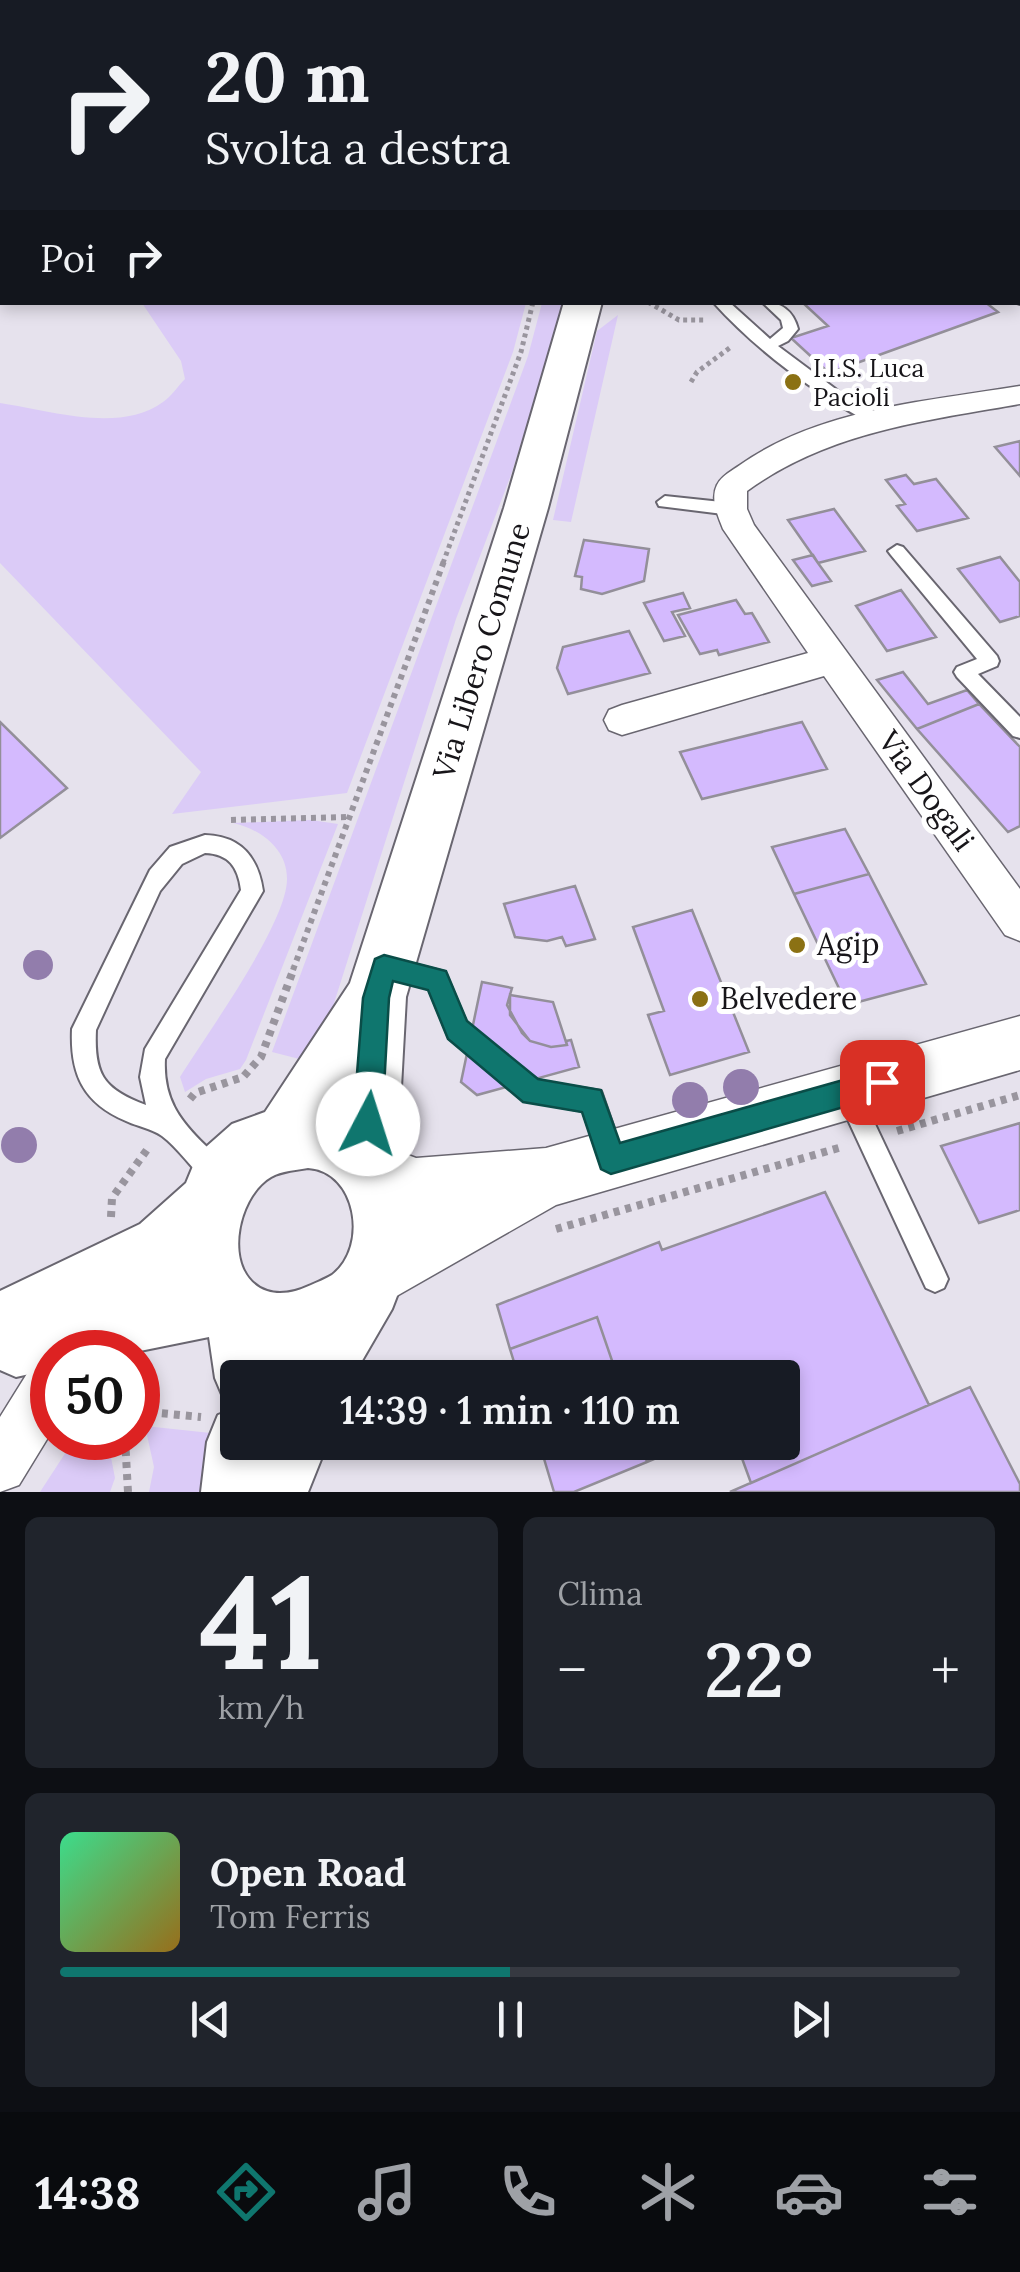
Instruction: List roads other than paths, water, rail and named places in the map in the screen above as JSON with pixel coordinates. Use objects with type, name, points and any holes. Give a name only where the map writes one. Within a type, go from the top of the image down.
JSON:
[{"type":"main road","name":"Via Libero Comune","points":[[325,1360],[383,1250],[388,1223],[384,1196],[374,1172],[368,1124],[380,982],[526,508],[582,305]]},
{"type":"main road","name":"Via Libero Comune","points":[[0,1328],[164,1248],[251,1152],[287,1136],[308,1108],[380,982]]},
{"type":"main road","points":[[287,1136],[312,1135],[336,1140],[357,1153],[374,1172]]},
{"type":"main road","points":[[214,1193],[200,1240],[205,1271],[232,1360]]},
{"type":"main road","points":[[246,1360],[272,1330],[305,1328],[331,1318],[363,1289]]},
{"type":"main road","points":[[0,1344],[30,1349]]},
{"type":"main road","points":[[160,1364],[220,1370]]},
{"type":"main road","points":[[238,1460],[239,1492]]},
{"type":"main road","points":[[270,1492],[283,1460]]},
{"type":"street","points":[[730,508],[731,487],[752,469],[798,448],[879,421],[1020,395]]},
{"type":"street","name":"Via Dogali","points":[[730,508],[740,529],[1020,922]]},
{"type":"street","points":[[622,720],[832,660]]},
{"type":"street","points":[[363,1289],[549,1204],[611,1159],[858,1116],[1020,1043]]},
{"type":"street","points":[[374,1172],[394,1184],[549,1204]]},
{"type":"street","points":[[0,1466],[30,1414]]},
{"type":"lane","points":[[766,346],[791,329],[788,318],[773,305]]},
{"type":"lane","points":[[726,308],[766,346],[879,421]]},
{"type":"lane","points":[[665,502],[730,508]]},
{"type":"lane","points":[[896,551],[990,661],[964,672],[1020,730]]},
{"type":"lane","points":[[168,1124],[108,1103],[92,1084],[82,1053],[84,1029],[152,885],[180,853],[204,844],[224,845],[241,856],[252,871],[252,892],[153,1057],[152,1096],[214,1193]]},
{"type":"lane","points":[[380,982],[437,980],[458,1030],[532,1092],[592,1100],[611,1159]]},
{"type":"lane","points":[[858,1116],[935,1278]]},
{"type":"place","name":"I.I.S. Luca Pacioli","points":[[793,382]]},
{"type":"place","name":"Agip","points":[[797,945]]},
{"type":"place","name":"Belvedere","points":[[700,999]]}]
